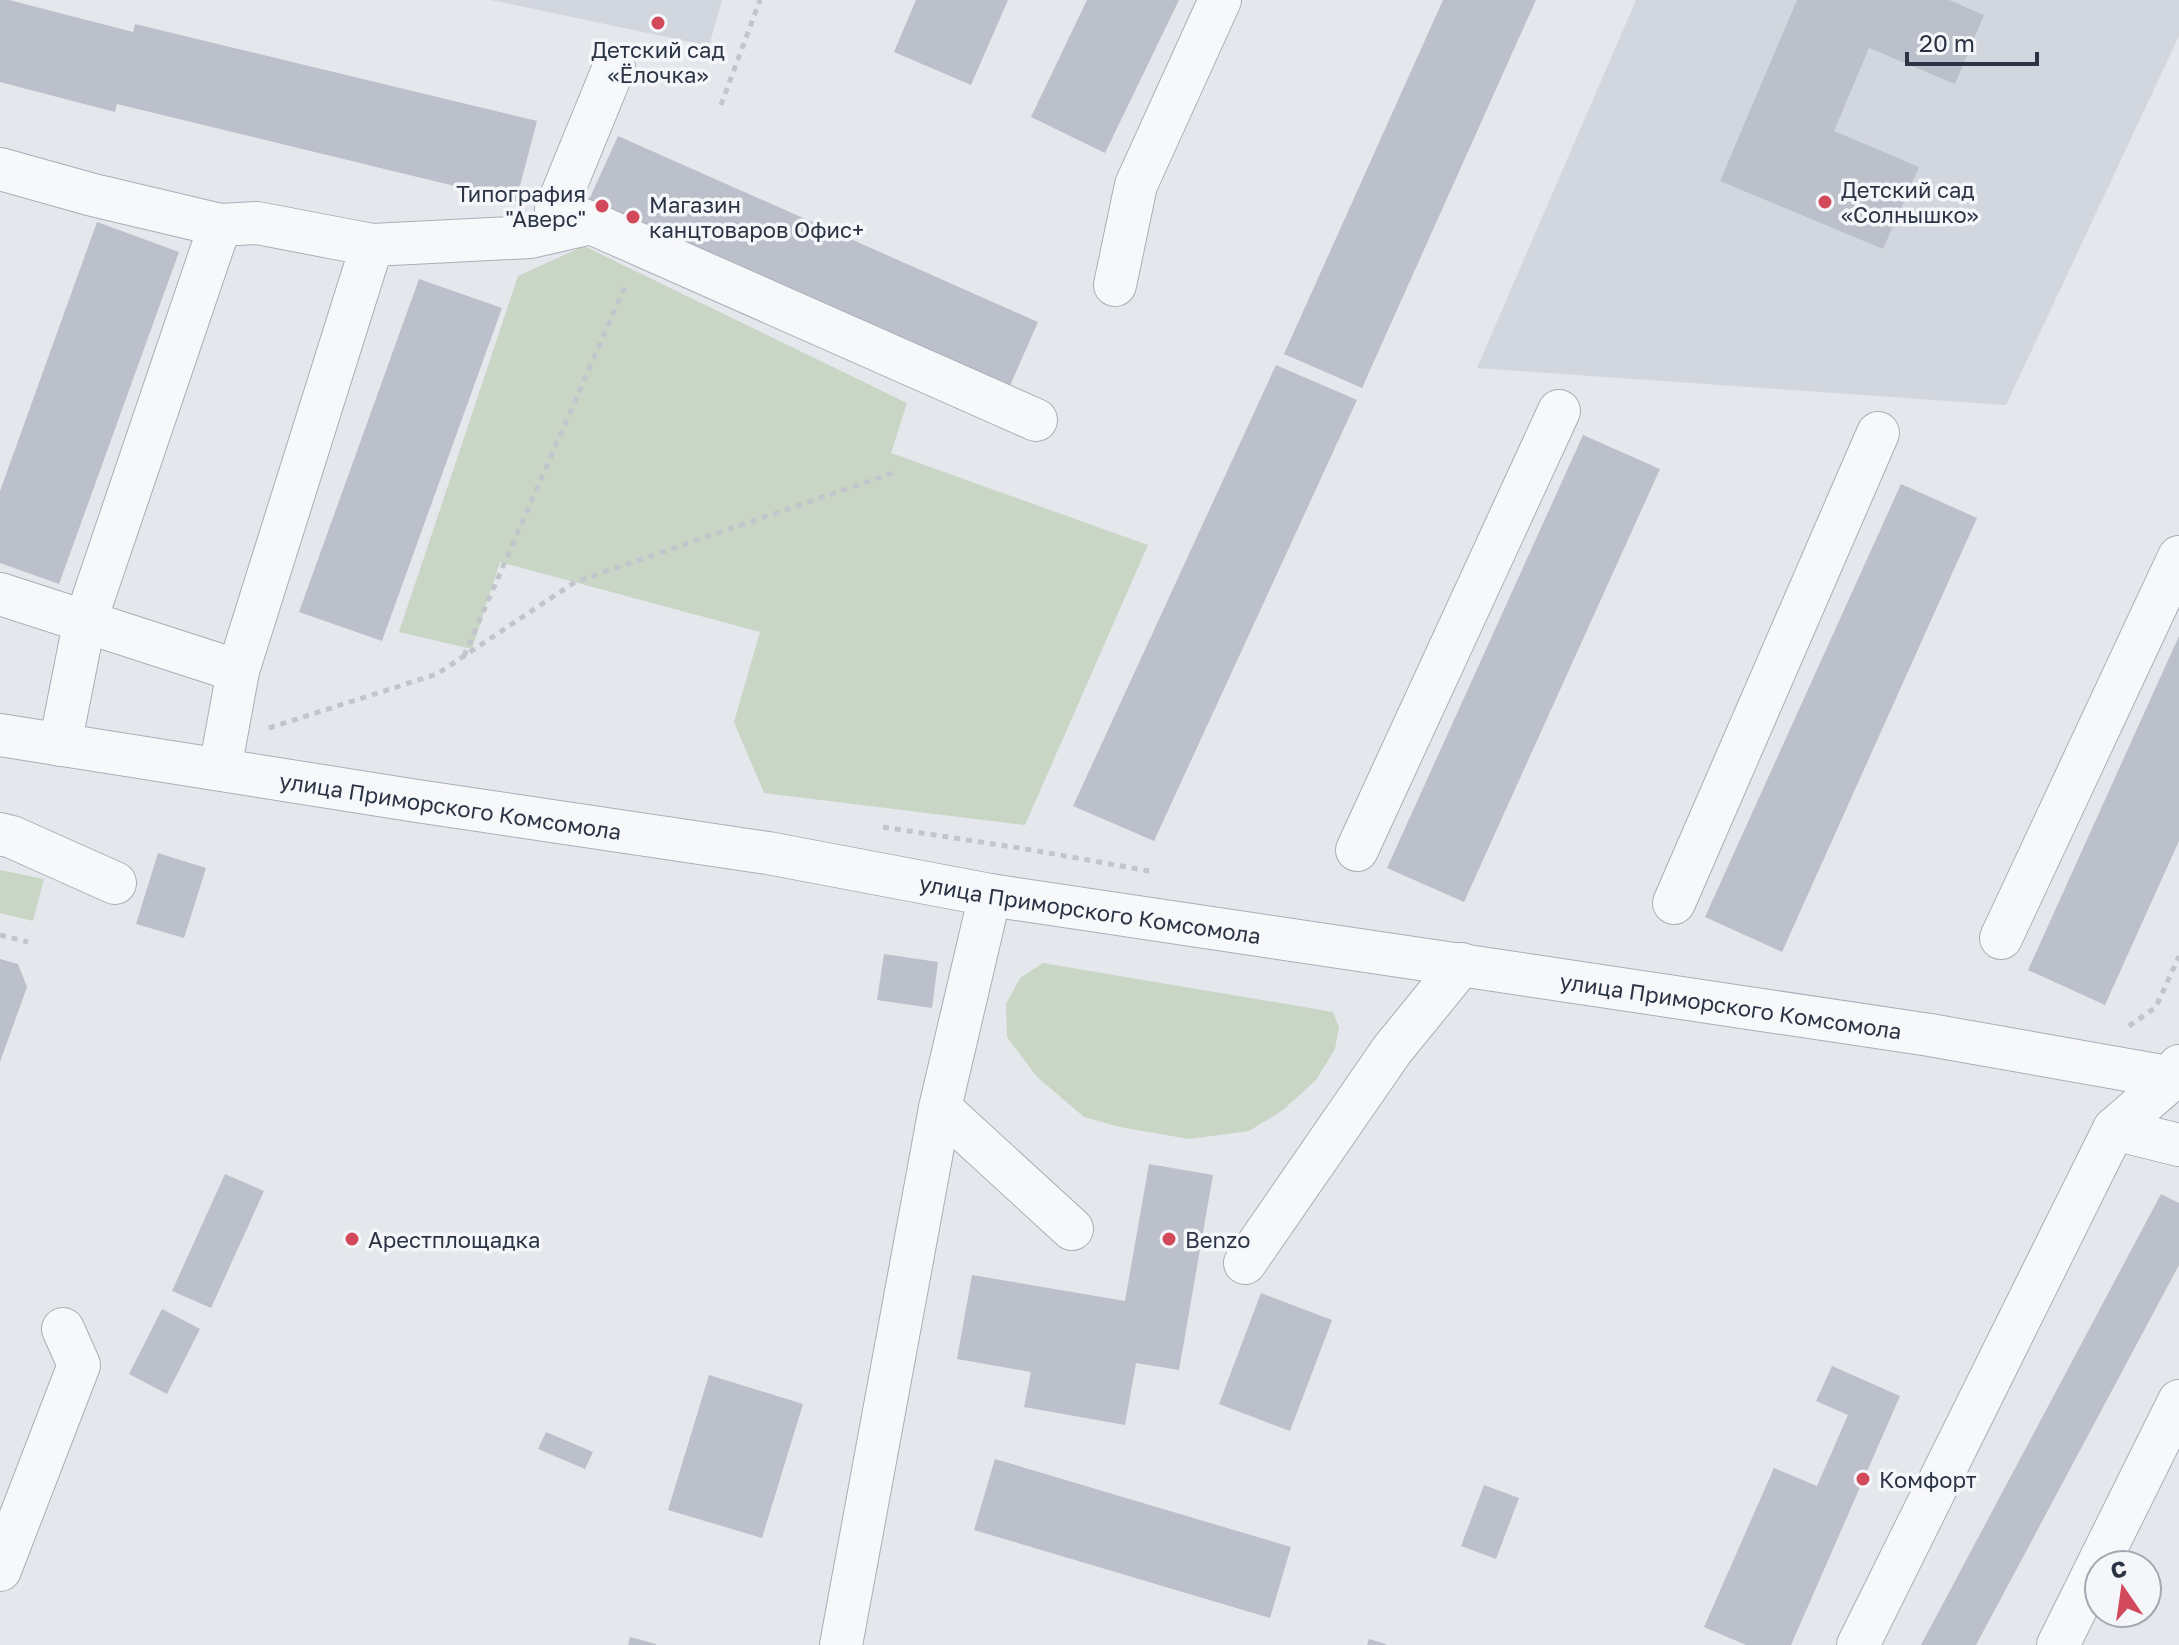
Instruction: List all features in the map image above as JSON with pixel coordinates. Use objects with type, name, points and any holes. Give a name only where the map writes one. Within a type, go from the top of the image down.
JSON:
[{"type":"street","points":[[1115,285],[1136,185],[1220,0]]},
{"type":"street","points":[[614,67],[556,209],[1036,420]]},
{"type":"street","points":[[0,169],[220,225],[257,223],[372,245],[530,237],[591,223]]},
{"type":"street","points":[[60,745],[86,621],[220,225]]},
{"type":"street","points":[[220,769],[238,671],[372,245]]},
{"type":"street","points":[[1357,850],[1559,411]]},
{"type":"street","points":[[1674,903],[1878,433]]},
{"type":"street","points":[[2001,938],[2179,557]]},
{"type":"street","points":[[0,594],[238,671]]},
{"type":"street","name":"улица Приморского Комсомола","points":[[0,735],[768,853],[990,895],[2177,1074]]},
{"type":"street","points":[[0,834],[115,883]]},
{"type":"street","points":[[841,1645],[940,1108],[990,895]]},
{"type":"street","points":[[1245,1263],[1392,1050],[1462,964]]},
{"type":"street","points":[[1858,1645],[2114,1129],[2177,1074]]},
{"type":"street","points":[[940,1108],[1072,1229]]},
{"type":"street","points":[[2114,1129],[2179,1145]]},
{"type":"street","points":[[0,1570],[79,1365],[63,1329]]},
{"type":"street","points":[[2058,1645],[2179,1401]]},
{"type":"path","points":[[721,105],[760,0]]},
{"type":"path","points":[[464,657],[643,245]]},
{"type":"path","points":[[257,732],[437,674],[575,582],[893,473]]},
{"type":"path","points":[[0,935],[28,942]]},
{"type":"shaded area","name":"Детский сад «Ёлочка»","points":[[491,0],[722,0],[709,46]]},
{"type":"shaded area","name":"Детский сад «Солнышко»","points":[[1636,0],[2179,0],[2179,36],[2006,405],[1477,368]]},
{"type":"green space","points":[[584,246],[907,403],[891,453],[1148,545],[1025,825],[764,793],[734,722],[760,632],[500,562],[472,649],[399,632],[518,276]]},
{"type":"green space","points":[[0,870],[44,879],[33,921],[0,913]]},
{"type":"green space","points":[[1043,963],[1333,1012],[1339,1027],[1335,1049],[1316,1080],[1283,1110],[1249,1131],[1189,1139],[1120,1127],[1084,1117],[1037,1077],[1007,1037],[1006,1004],[1020,978]]},
{"type":"building","points":[[0,0],[133,32],[135,24],[537,121],[516,201],[117,104],[115,112],[0,82]]},
{"type":"building","points":[[916,0],[1008,0],[971,85],[894,52]]},
{"type":"building","points":[[1087,0],[1179,0],[1105,153],[1031,117]]},
{"type":"building","points":[[1443,0],[1536,0],[1362,388],[1284,354]]},
{"type":"building","points":[[1797,0],[1949,0],[1984,15],[1955,84],[1869,48],[1834,131],[1919,167],[1883,249],[1720,181]]},
{"type":"building","points":[[618,136],[1038,322],[1009,388],[588,202]]},
{"type":"building","points":[[97,222],[179,252],[59,584],[0,563],[0,491]]},
{"type":"building","points":[[419,279],[502,308],[382,641],[299,612]]},
{"type":"building","points":[[1276,365],[1357,400],[1154,841],[1073,806]]},
{"type":"building","points":[[1583,435],[1660,469],[1464,902],[1387,868]]},
{"type":"building","points":[[1901,484],[1977,518],[1782,952],[1705,917]]},
{"type":"building","points":[[2179,636],[2179,841],[2105,1005],[2028,970]]},
{"type":"building","points":[[158,853],[206,868],[184,938],[136,924]]},
{"type":"building","points":[[884,954],[938,962],[932,1008],[877,1000]]},
{"type":"building","points":[[0,959],[18,964],[27,987],[0,1062]]},
{"type":"building","points":[[1149,1164],[1213,1175],[1179,1370],[1136,1363],[1125,1425],[1024,1407],[1031,1372],[957,1359],[972,1275],[1125,1301]]},
{"type":"building","points":[[225,1174],[264,1191],[211,1308],[172,1291]]},
{"type":"building","points":[[2161,1194],[2179,1203],[2179,1265],[1976,1645],[1921,1645]]},
{"type":"building","points":[[1261,1293],[1332,1320],[1290,1431],[1219,1404]]},
{"type":"building","points":[[162,1309],[200,1329],[167,1394],[129,1374]]},
{"type":"building","points":[[1832,1366],[1900,1396],[1791,1645],[1746,1645],[1704,1627],[1774,1468],[1817,1486],[1848,1415],[1816,1401]]},
{"type":"building","points":[[709,1375],[803,1404],[762,1538],[668,1510]]},
{"type":"building","points":[[546,1432],[593,1452],[585,1469],[538,1449]]},
{"type":"building","points":[[995,1459],[1291,1547],[1270,1618],[974,1530]]},
{"type":"building","points":[[1484,1485],[1519,1498],[1496,1559],[1461,1546]]},
{"type":"building","points":[[630,1637],[656,1644],[656,1645],[628,1645]]},
{"type":"building","points":[[1369,1639],[1386,1644],[1386,1645],[1367,1645]]},
{"type":"place","name":"Детский сад «Ёлочка»","points":[[658,23]]},
{"type":"place","name":"Детский сад «Солнышко»","points":[[1825,202]]},
{"type":"place","name":"Типография \"Аверс\"","points":[[602,206]]},
{"type":"place","name":"Магазин канцтоваров Офис+","points":[[633,217]]},
{"type":"place","name":"Арестплощадка","points":[[352,1239]]},
{"type":"place","name":"Benzo","points":[[1169,1239]]},
{"type":"place","name":"Комфорт","points":[[1863,1479]]}]
